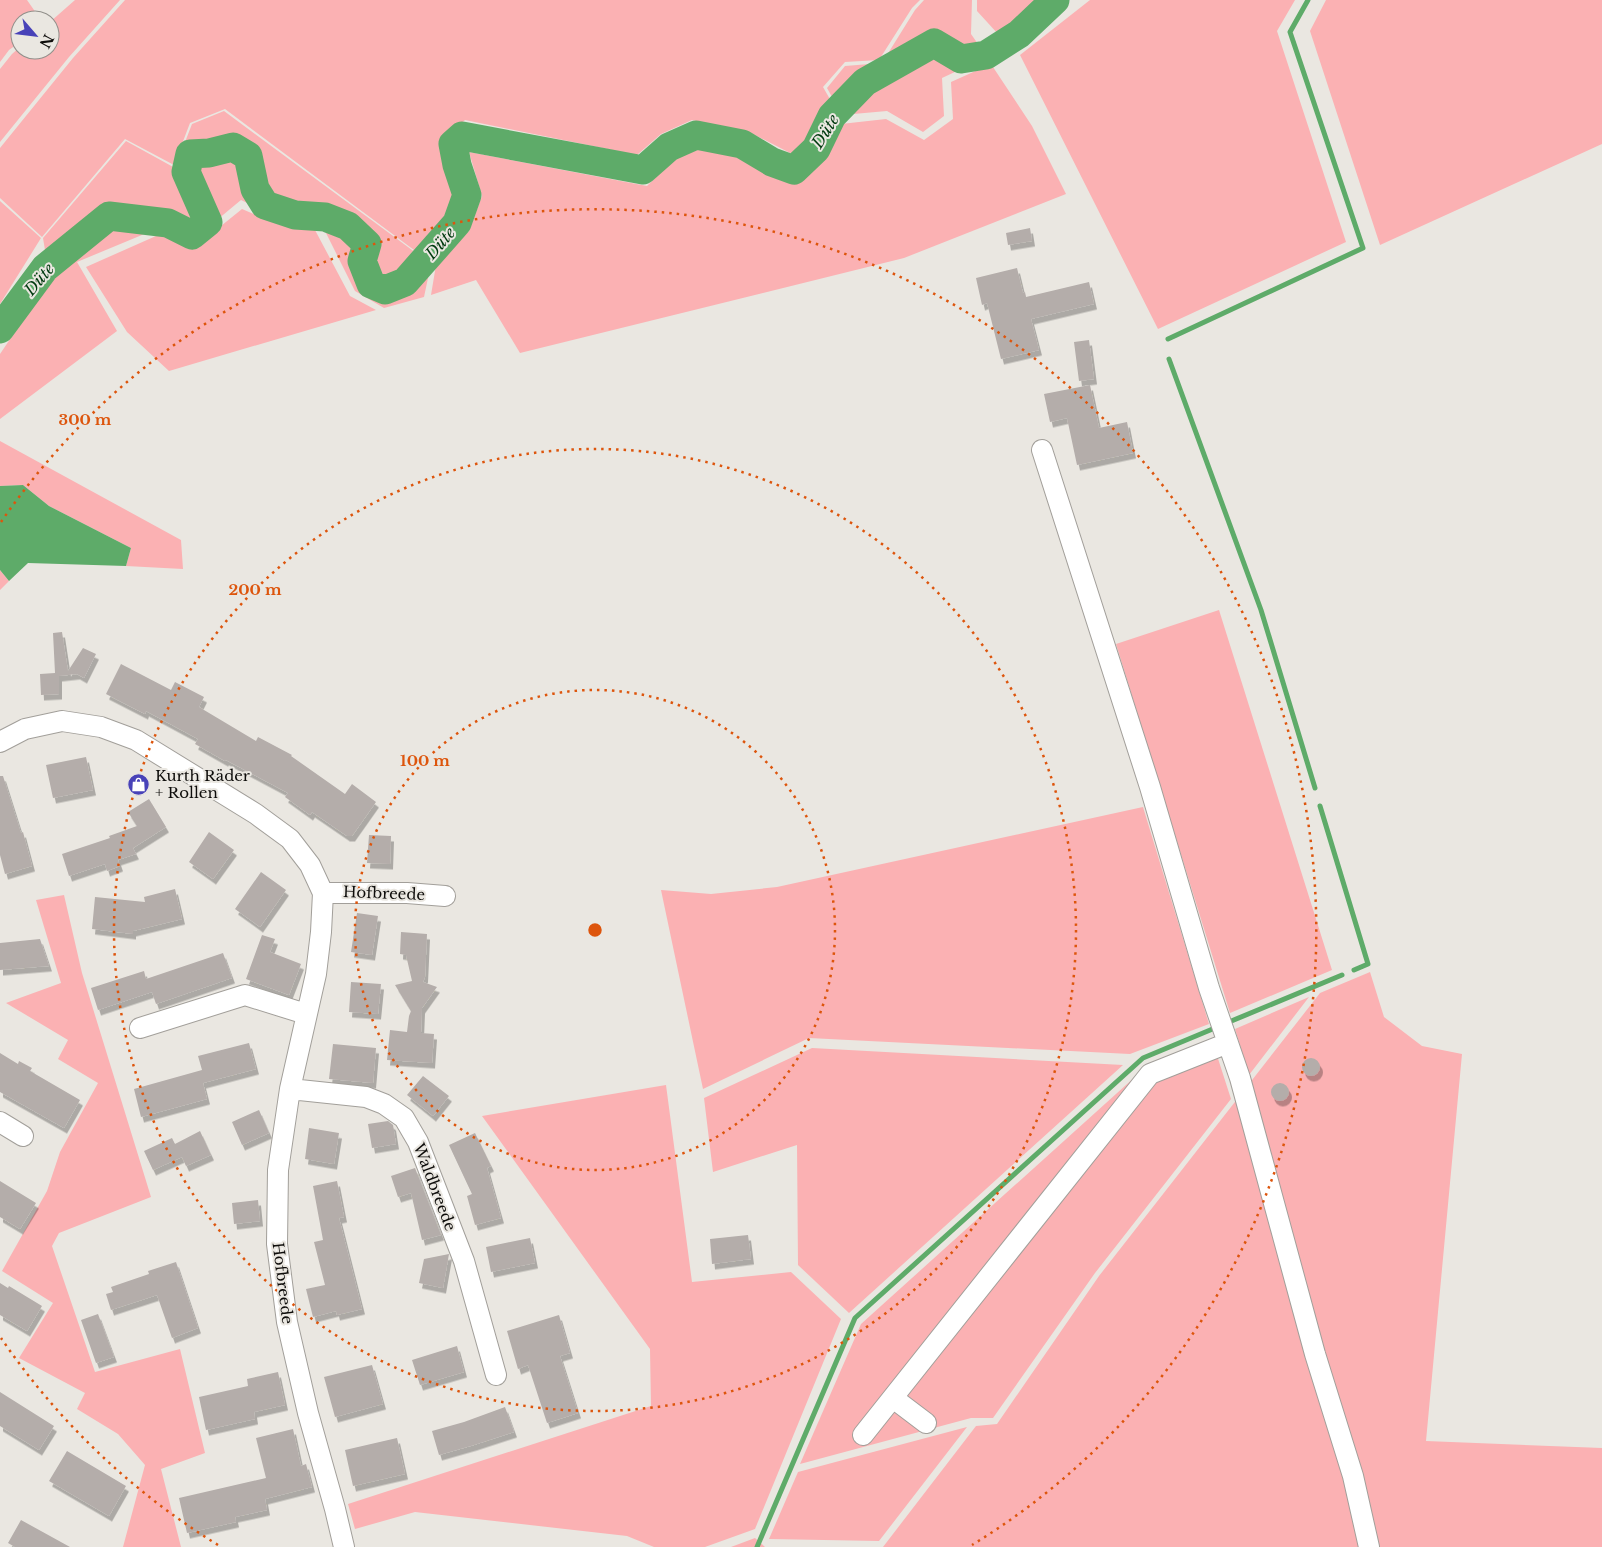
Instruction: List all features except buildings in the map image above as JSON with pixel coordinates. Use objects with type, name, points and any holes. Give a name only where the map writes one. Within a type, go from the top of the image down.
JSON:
[{"type":"street","points":[[1042,450],[1141,759],[1209,988],[1240,1078],[1315,1354],[1354,1476],[1369,1547]]},
{"type":"street","name":"Hofbreede","points":[[0,742],[25,729],[62,721],[101,726],[136,740],[256,814],[290,839],[310,866],[323,893],[316,974],[290,1089],[278,1170],[276,1244],[287,1322],[308,1413],[344,1547]]},
{"type":"street","name":"Hofbreede","points":[[323,893],[407,893],[444,896]]},
{"type":"street","points":[[140,1028],[245,995],[306,1014]]},
{"type":"street","points":[[863,1436],[1150,1074],[1228,1043]]},
{"type":"street","name":"Waldbreede","points":[[290,1089],[366,1097],[384,1104],[404,1118],[418,1142],[464,1261],[496,1375]]},
{"type":"street","points":[[0,1122],[23,1136]]},
{"type":"street","points":[[893,1398],[926,1423]]},
{"type":"shaded area","points":[[0,0],[27,0],[34,10],[10,10],[10,49],[0,62]]},
{"type":"shaded area","points":[[75,0],[120,0],[69,57],[0,142],[0,69],[10,56],[10,60],[60,60],[60,13]]},
{"type":"shaded area","points":[[125,0],[920,0],[912,8],[879,60],[845,62],[823,87],[831,101],[811,143],[792,154],[753,134],[692,120],[661,134],[637,155],[465,120],[439,144],[456,200],[449,220],[418,253],[225,109],[190,123],[174,165],[125,139],[42,237],[0,198],[0,148],[73,58]]},
{"type":"shaded area","points":[[924,0],[972,0],[971,34],[987,57],[942,78],[944,116],[923,132],[887,111],[842,115],[827,88],[845,66],[882,63],[915,10]]},
{"type":"shaded area","points":[[977,0],[1041,0],[998,34],[977,11]]},
{"type":"shaded area","points":[[1090,0],[1295,0],[1277,31],[1346,242],[1158,329],[1020,55]]},
{"type":"shaded area","points":[[1326,0],[1602,0],[1602,144],[1380,245],[1310,31]]},
{"type":"shaded area","points":[[991,64],[1032,126],[1066,194],[904,258],[520,353],[476,280],[431,295],[436,265],[469,231],[482,196],[469,152],[647,186],[675,158],[700,149],[738,156],[765,172],[795,184],[826,155],[841,124],[886,119],[924,140],[953,119],[951,82]]},
{"type":"shaded area","points":[[224,111],[431,264],[424,297],[384,308],[355,291],[321,223],[281,219],[241,200],[194,239],[166,225],[77,262],[117,331],[0,419],[0,354],[50,280],[43,238],[126,141],[175,168],[192,124]]},
{"type":"shaded area","points":[[0,201],[41,238],[0,304]]},
{"type":"shaded area","points":[[242,209],[280,225],[315,230],[350,296],[376,310],[169,371],[127,332],[86,267],[165,232],[195,247]]},
{"type":"shaded area","points":[[0,441],[181,540],[183,569],[126,566],[131,548],[49,506],[23,485],[0,486]]},
{"type":"shaded area","points":[[23,485],[49,506],[131,548],[126,566],[28,563],[9,581],[0,570],[0,486]]},
{"type":"shaded area","points":[[0,570],[9,581],[0,590]]},
{"type":"shaded area","points":[[1219,610],[1332,970],[1230,1013],[1116,644]]},
{"type":"shaded area","points":[[1143,807],[1209,1024],[1130,1054],[809,1038],[703,1089],[661,890],[711,894],[777,887]]},
{"type":"shaded area","points":[[64,895],[82,973],[151,1197],[59,1233],[52,1246],[95,1372],[180,1349],[205,1453],[161,1469],[181,1547],[123,1547],[145,1465],[118,1434],[77,1409],[85,1393],[19,1358],[53,1303],[2,1271],[47,1191],[60,1152],[98,1083],[58,1059],[68,1040],[6,1003],[61,983],[36,900]]},
{"type":"shaded area","points":[[1370,972],[1384,1017],[1422,1046],[1462,1054],[1426,1441],[1602,1448],[1602,1547],[883,1547],[976,1426],[997,1424],[1099,1276],[1320,993]]},
{"type":"shaded area","points":[[1309,997],[1249,1075],[1235,1029]]},
{"type":"shaded area","points":[[1212,1040],[1231,1099],[1095,1273],[993,1418],[971,1418],[800,1464],[861,1324],[1147,1066]]},
{"type":"shaded area","points":[[812,1048],[1123,1065],[849,1313],[798,1265],[797,1145],[713,1172],[704,1098]]},
{"type":"shaded area","points":[[666,1085],[692,1282],[791,1272],[841,1319],[755,1529],[705,1547],[654,1547],[627,1536],[415,1512],[355,1529],[348,1504],[651,1406],[650,1349],[482,1116]]},
{"type":"shaded area","points":[[967,1427],[879,1541],[769,1539],[798,1472]]},
{"type":"shaded area","points":[[755,1538],[765,1547],[731,1547]]},
{"type":"waterway","name":"Düte","points":[[0,329],[45,268],[109,216],[168,223],[192,235],[208,222],[186,172],[190,154],[209,153],[233,147],[248,156],[255,189],[265,205],[295,215],[325,217],[348,226],[367,244],[362,261],[371,284],[385,290],[405,282],[457,223],[467,195],[457,165],[453,144],[462,136],[643,170],[669,147],[696,135],[742,144],[772,162],[794,170],[816,149],[832,116],[865,82],[934,43],[961,59],[986,55],[1019,34],[1055,0]]},
{"type":"waterway","points":[[1168,339],[1363,248],[1290,32],[1308,0]]},
{"type":"waterway","points":[[1169,359],[1261,610],[1315,788]]},
{"type":"waterway","points":[[1320,806],[1368,964],[1354,970]]},
{"type":"waterway","points":[[1229,1022],[1342,975]]},
{"type":"waterway","points":[[757,1547],[855,1318],[1143,1058],[1215,1028]]},
{"type":"place","name":"Kurth Räder + Rollen","points":[[139,784]]}]
